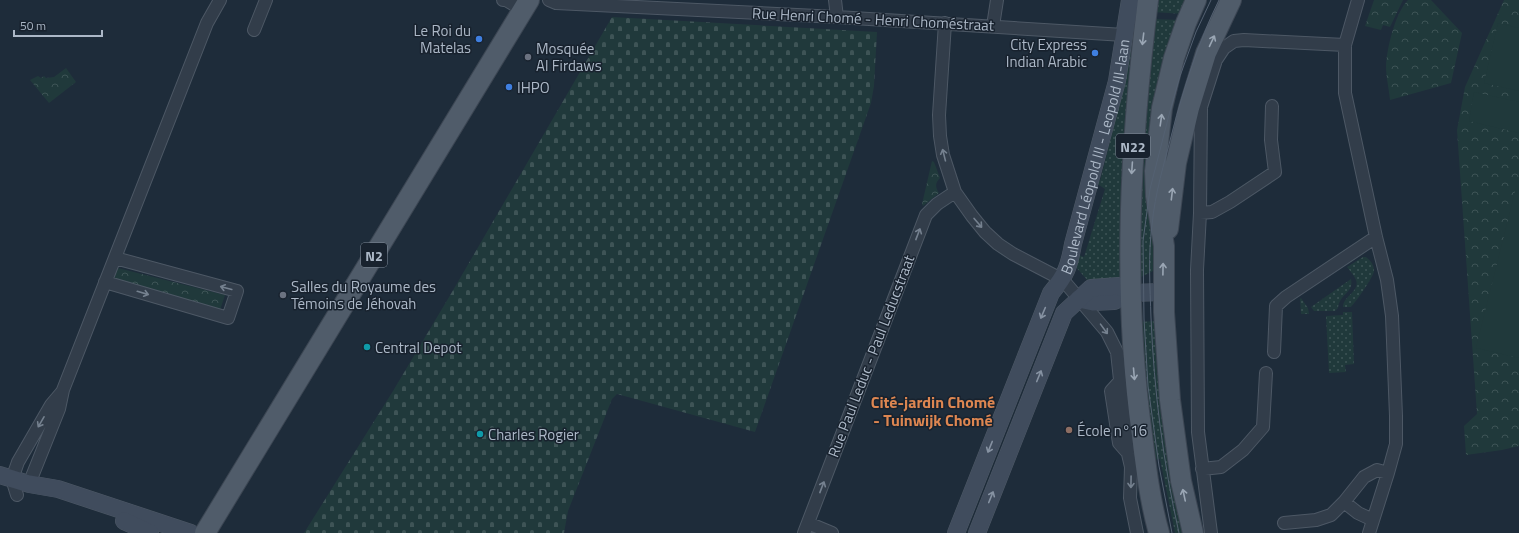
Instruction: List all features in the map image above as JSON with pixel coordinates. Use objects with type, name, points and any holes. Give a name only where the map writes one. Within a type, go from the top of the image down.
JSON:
[{"type":"main road","name":"Boulevard Léopold III - Leopold III-laan","points":[[1148,0],[1137,93],[1132,175],[1131,293],[1133,356],[1137,401],[1153,512],[1159,533]]},
{"type":"main road","name":"N22","points":[[1193,533],[1181,481],[1172,414],[1166,350],[1163,292],[1164,246],[1154,171],[1162,108],[1174,58],[1196,0]]},
{"type":"main road","name":"N22","points":[[1164,246],[1168,229],[1176,163],[1189,108],[1206,52],[1231,0]]},
{"type":"main road","name":"N2","points":[[204,533],[526,5]]},
{"type":"street","points":[[14,483],[59,409],[63,390],[207,23],[220,0]]},
{"type":"street","points":[[254,30],[266,0]]},
{"type":"street","points":[[503,0],[526,5]]},
{"type":"street","name":"Rue Henri Chomé - Henri Choméstraat","points":[[549,0],[556,3],[723,6],[837,17],[1124,34]]},
{"type":"street","points":[[835,0],[837,17]]},
{"type":"street","points":[[993,26],[996,0]]},
{"type":"street","name":"Boulevard Léopold III - Leopold III-laan","points":[[1130,0],[1117,81],[1073,244],[1069,265],[1062,280],[1107,332],[1117,352],[1128,454],[1131,467],[1130,498],[1137,533]]},
{"type":"street","points":[[1358,0],[1345,45],[1345,93],[1376,237],[1387,280],[1392,316],[1396,444],[1369,533]]},
{"type":"street","points":[[945,23],[939,115],[940,136],[943,155],[955,192],[985,232],[998,244],[1025,261],[1062,280],[1051,293],[956,533]]},
{"type":"street","points":[[1211,533],[1198,432],[1197,348],[1201,107],[1216,60],[1224,48],[1234,41],[1244,40],[1345,45]]},
{"type":"street","points":[[1200,213],[1212,212],[1230,202],[1275,172],[1271,140],[1272,106]]},
{"type":"street","name":"Rue Paul Leduc - Paul Leducstraat","points":[[806,528],[926,215],[937,204],[955,192]]},
{"type":"street","points":[[1274,352],[1276,306],[1286,297],[1376,237]]},
{"type":"street","points":[[106,282],[228,318],[237,290],[115,258]]},
{"type":"street","points":[[977,533],[1064,313],[1079,299],[1093,302],[1114,301],[1131,293],[1163,292]]},
{"type":"street","points":[[1202,469],[1221,467],[1243,450],[1263,427],[1266,373]]},
{"type":"street","points":[[14,483],[20,459],[51,405],[63,390]]},
{"type":"street","points":[[1284,523],[1316,520],[1331,515],[1344,502],[1364,477],[1377,470],[1388,473]]},
{"type":"street","points":[[14,483],[110,516],[150,533]]},
{"type":"street","points":[[14,483],[58,489],[191,533]]},
{"type":"street","points":[[1344,502],[1358,513],[1373,520]]},
{"type":"street","points":[[806,528],[832,533]]},
{"type":"green space","points":[[1141,0],[1121,279],[1088,281],[1075,266],[1075,253],[1084,257],[1105,189],[1096,183],[1096,180],[1100,181],[1115,122],[1111,121],[1132,18]]},
{"type":"green space","points":[[1154,0],[1189,0],[1183,14],[1153,12]]},
{"type":"green space","points":[[1374,0],[1403,0],[1390,27],[1383,25],[1381,30],[1365,26]]},
{"type":"green space","points":[[1408,0],[1431,0],[1462,33],[1451,83],[1390,100],[1386,70],[1388,50],[1392,31],[1399,13]]},
{"type":"green space","points":[[1504,0],[1519,0],[1519,446],[1466,455],[1464,426],[1477,414],[1457,130],[1465,87]]},
{"type":"green space","points":[[612,17],[877,32],[874,86],[871,103],[755,432],[617,394],[612,399],[568,511],[564,533],[304,533],[393,391]]},
{"type":"green space","points":[[1152,19],[1181,20],[1159,102],[1156,264],[1153,271],[1137,279],[1139,179]]},
{"type":"green space","points":[[1498,23],[1519,28],[1519,91],[1484,83]]},
{"type":"green space","points":[[66,68],[76,82],[49,103],[30,80],[38,76],[41,78],[44,76],[46,78],[54,77]]},
{"type":"green space","points":[[1474,92],[1519,102],[1519,133],[1469,121]]},
{"type":"green space","points":[[932,161],[934,162],[940,178],[936,185],[939,193],[923,206],[922,204]]},
{"type":"green space","points":[[1519,176],[1519,358],[1476,348]]},
{"type":"green space","points":[[1363,257],[1366,257],[1372,263],[1374,271],[1371,279],[1351,307],[1343,307],[1346,300],[1356,288],[1357,284],[1355,278],[1347,267]]},
{"type":"green space","points":[[118,268],[225,295],[220,310],[114,278]]},
{"type":"green space","points":[[1351,279],[1351,287],[1341,299],[1338,308],[1335,311],[1314,311],[1311,307]]},
{"type":"green space","points":[[1301,298],[1308,308],[1309,314],[1301,314]]},
{"type":"green space","points":[[1343,312],[1352,312],[1354,364],[1345,365],[1346,372],[1329,373],[1326,316],[1343,315]]},
{"type":"green space","points":[[1157,321],[1187,533],[1175,533],[1160,459],[1151,460],[1137,322]]},
{"type":"tram line","points":[[1172,533],[1159,466],[1148,386],[1144,319],[1143,241],[1150,189],[1170,111],[1180,76],[1196,32],[1211,0]]},
{"type":"tram line","points":[[1179,533],[1168,480],[1154,372],[1150,283],[1151,236],[1153,213],[1158,190],[1181,99],[1198,49],[1219,0]]},
{"type":"place","name":"Le Roi du Matelas","points":[[479,39]]},
{"type":"place","name":"City Express Indian Arabic","points":[[1095,53]]},
{"type":"place","name":"Mosquée Al Firdaws","points":[[528,57]]},
{"type":"place","name":"IHPO","points":[[509,87]]},
{"type":"place","name":"Salles du Royaume des Témoins de Jéhovah","points":[[283,295]]},
{"type":"place","name":"Central Depot","points":[[367,347]]},
{"type":"place","name":"École n°16","points":[[1069,430]]},
{"type":"place","name":"Charles Rogier","points":[[480,434]]},
{"type":"district","name":"Cité-jardin Chomé - Tuinwijk Chomé","points":[[933,411]]}]
